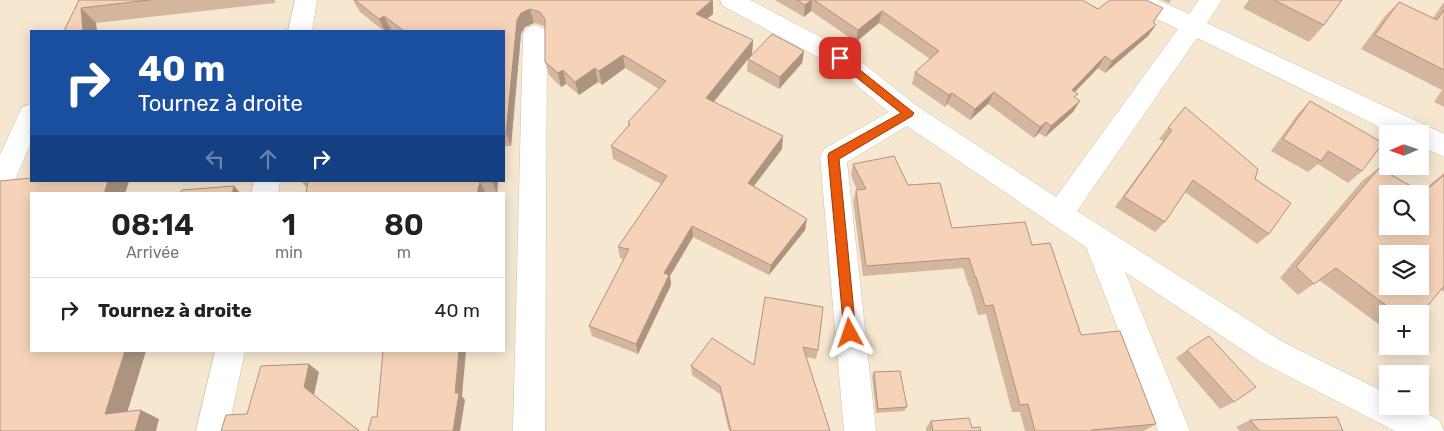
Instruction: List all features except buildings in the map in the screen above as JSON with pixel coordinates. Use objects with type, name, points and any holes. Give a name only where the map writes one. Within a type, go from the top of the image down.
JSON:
[{"type":"street","points":[[300,30],[306,0]]},
{"type":"street","points":[[730,0],[840,58],[908,113],[1097,239],[1272,352],[1428,431]]},
{"type":"street","points":[[1138,0],[1400,125]]},
{"type":"street","points":[[1060,214],[1211,0]]},
{"type":"street","points":[[529,431],[535,34]]},
{"type":"street","points":[[860,431],[833,156],[908,113]]},
{"type":"street","points":[[0,185],[30,116]]},
{"type":"street","points":[[1429,139],[1444,146]]},
{"type":"street","points":[[1097,239],[1174,431]]},
{"type":"street","points":[[212,431],[230,352]]},
{"type":"shaded area","points":[[0,0],[1444,0],[1444,431],[0,431]]},
{"type":"route","points":[[840,58],[908,113],[833,156],[850,333]]}]
